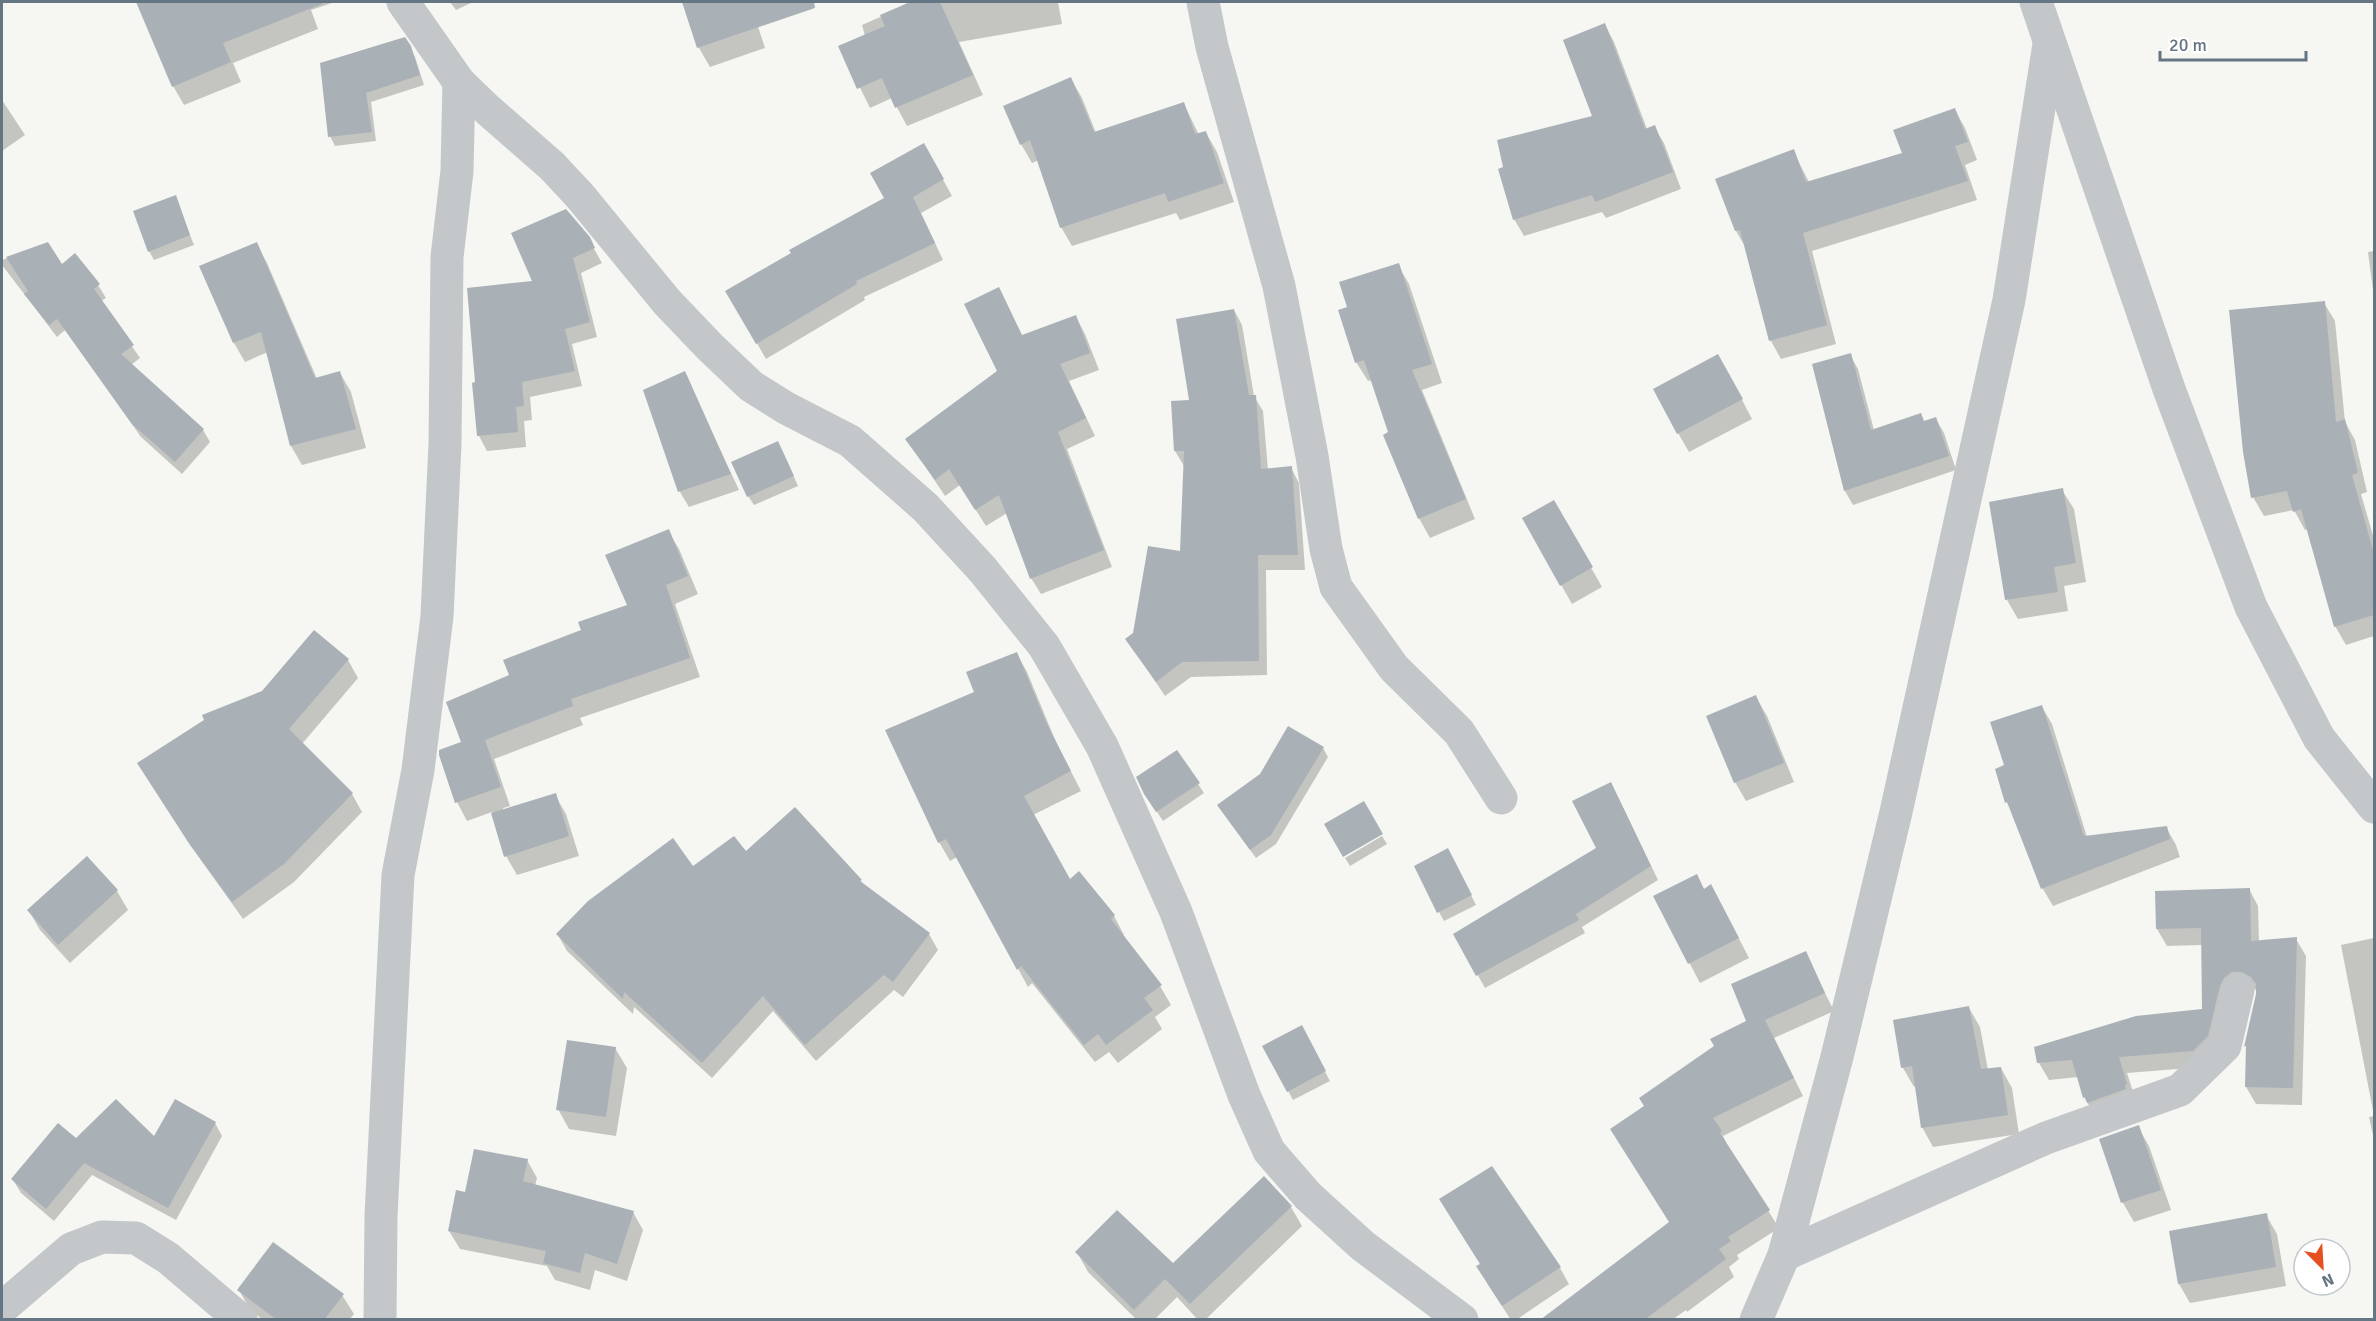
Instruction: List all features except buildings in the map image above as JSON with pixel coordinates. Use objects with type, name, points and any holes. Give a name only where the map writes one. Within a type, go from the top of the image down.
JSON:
[{"type":"street","points":[[403,2],[459,82],[552,166],[580,196],[667,302],[710,347],[742,378],[786,408],[850,441],[926,508],[983,570],[1044,646],[1102,746],[1176,912],[1244,1095],[1269,1151],[1308,1196],[1363,1246],[1462,1320]]},
{"type":"street","points":[[1203,2],[1212,47],[1279,286],[1312,456],[1326,549],[1336,587],[1394,668],[1459,732],[1501,798]]},
{"type":"street","points":[[2036,2],[2169,389],[2251,606],[2319,738],[2374,807]]},
{"type":"street","points":[[1756,1320],[1784,1255],[1837,1057],[1896,812],[2007,312],[2049,44]]},
{"type":"street","points":[[380,1320],[381,1204],[398,875],[418,770],[437,616],[445,444],[447,257],[457,171],[459,82]]},
{"type":"street","points":[[1784,1255],[2046,1138],[2180,1090],[2225,1046],[2238,990]]},
{"type":"street","points":[[2,1308],[71,1249],[102,1237],[136,1238],[168,1258],[241,1320]]}]
